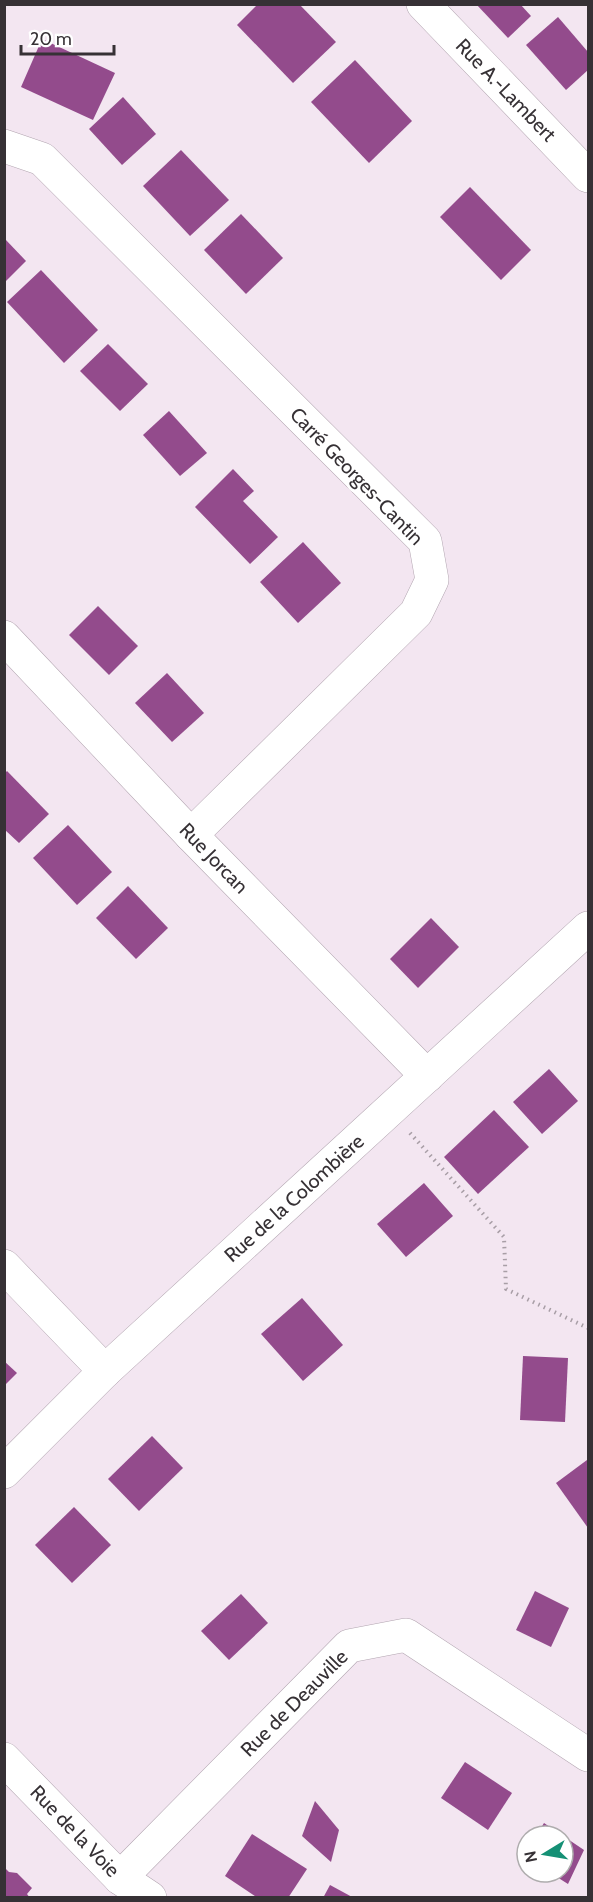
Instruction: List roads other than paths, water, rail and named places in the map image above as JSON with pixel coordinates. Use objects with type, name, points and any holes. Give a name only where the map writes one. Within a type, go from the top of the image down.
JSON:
[{"type":"street","name":"Rue A.-Lambert","points":[[423,4],[588,176]]},
{"type":"street","name":"Carré Georges-Cantin","points":[[4,146],[42,159],[425,541],[432,580],[416,613],[191,835]]},
{"type":"street","name":"Rue Jorcan","points":[[4,637],[191,835],[427,1076]]},
{"type":"street","name":"Rue de la Colombière","points":[[4,1472],[105,1371],[588,928]]},
{"type":"street","points":[[4,1266],[105,1371]]},
{"type":"street","name":"Rue de Deauville","points":[[120,1878],[350,1646],[406,1635],[586,1749]]},
{"type":"street","name":"Rue de la Voie","points":[[4,1759],[120,1878],[150,1898]]}]
